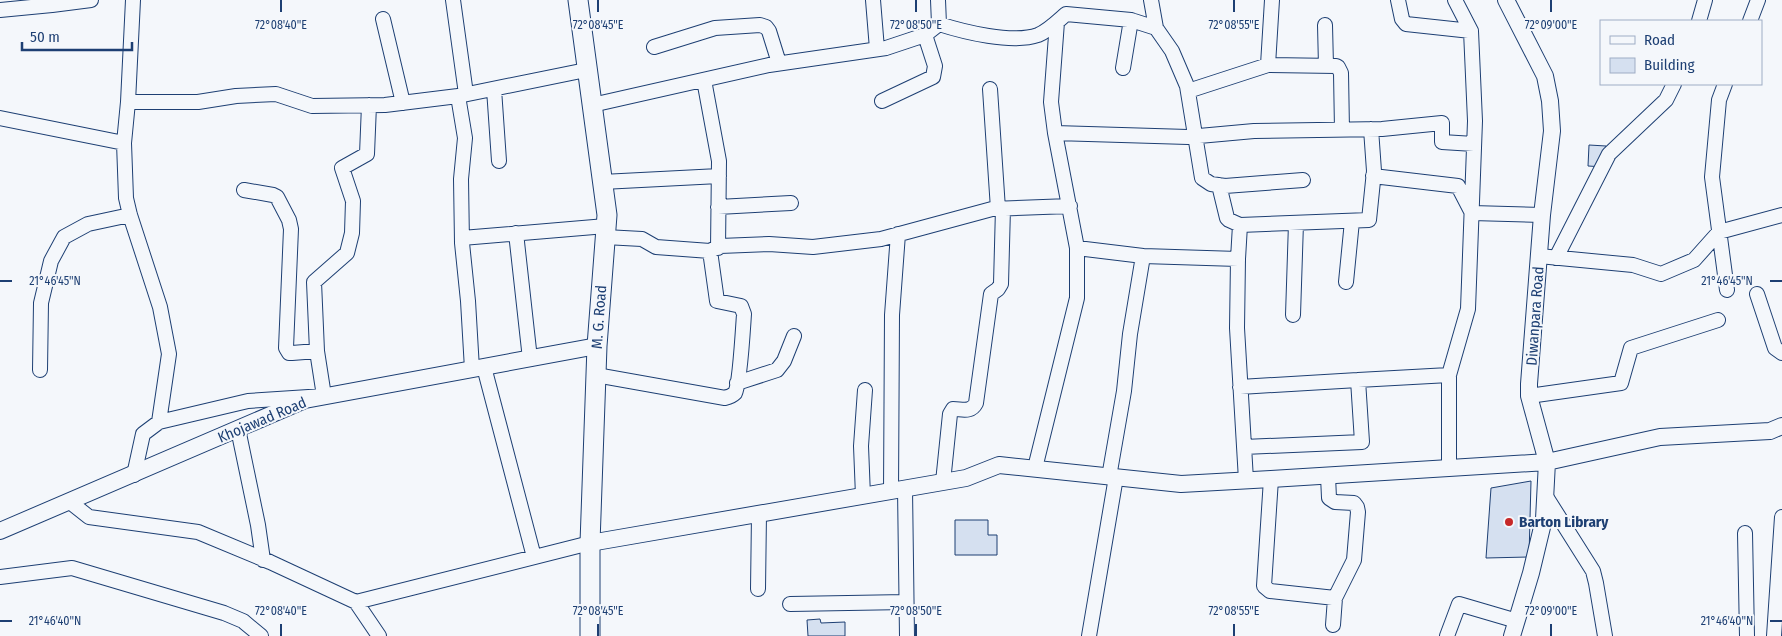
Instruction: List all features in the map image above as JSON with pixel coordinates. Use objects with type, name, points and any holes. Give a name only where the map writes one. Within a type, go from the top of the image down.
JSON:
[{"type":"main road","name":"M. G. Road","points":[[578,0],[607,215],[596,375],[590,543],[590,636]]},
{"type":"street","points":[[0,10],[52,2],[91,0]]},
{"type":"street","points":[[133,0],[124,143],[126,198],[160,307],[169,354],[159,422]]},
{"type":"street","points":[[453,0],[465,138],[461,179],[462,238],[468,301],[478,368],[534,557]]},
{"type":"street","points":[[873,0],[877,49]]},
{"type":"street","points":[[938,0],[939,24]]},
{"type":"street","points":[[1151,0],[1156,28],[1172,51],[1187,86],[1202,178],[1211,184],[1219,185],[1303,180]]},
{"type":"street","points":[[1268,64],[1272,0]]},
{"type":"street","points":[[1398,0],[1402,20],[1406,24],[1471,30]]},
{"type":"street","points":[[1449,468],[1449,375],[1468,309],[1475,121],[1471,30],[1455,0]]},
{"type":"street","name":"Diwanpara Road","points":[[1506,0],[1545,76],[1550,100],[1552,131],[1542,215],[1529,396],[1547,462],[1544,519],[1531,573],[1514,629]]},
{"type":"street","points":[[1699,20],[1706,0]]},
{"type":"street","points":[[1750,20],[1758,0]]},
{"type":"street","points":[[939,24],[965,32],[1018,38],[1038,34],[1062,12],[1131,20],[1156,28]]},
{"type":"street","points":[[1035,468],[1077,298],[1077,248],[1051,102],[1062,12]]},
{"type":"street","points":[[383,19],[403,103]]},
{"type":"street","points":[[1123,68],[1131,20]]},
{"type":"street","points":[[592,105],[779,63],[877,49],[925,35],[939,24]]},
{"type":"street","points":[[654,47],[715,28],[760,25],[769,30],[779,63]]},
{"type":"street","points":[[1325,25],[1326,66]]},
{"type":"street","points":[[882,101],[933,77],[935,66],[925,35]]},
{"type":"street","points":[[1188,91],[1268,64],[1336,66],[1341,73],[1342,130]]},
{"type":"street","points":[[128,102],[198,102],[236,96],[276,94],[312,106],[403,103],[462,95],[586,70]]},
{"type":"street","points":[[596,375],[725,398],[734,394],[744,314],[741,306],[717,300],[714,249],[718,207],[718,152],[704,80]]},
{"type":"street","points":[[1556,258],[1609,154],[1666,100],[1674,85]]},
{"type":"street","points":[[1725,85],[1719,100],[1712,177],[1727,290]]},
{"type":"street","points":[[494,88],[499,161]]},
{"type":"street","points":[[943,482],[950,414],[952,409],[968,411],[974,408],[976,403],[991,294],[1002,284],[1001,209],[990,89]]},
{"type":"street","points":[[134,475],[143,434],[159,422],[248,401],[324,396],[317,352],[314,282],[347,252],[352,233],[353,201],[342,168],[367,154],[369,105]]},
{"type":"street","points":[[0,118],[124,143]]},
{"type":"street","points":[[1055,133],[1194,136],[1254,131],[1371,129],[1442,123],[1442,142],[1474,144]]},
{"type":"street","points":[[1219,185],[1227,218],[1240,225],[1369,220],[1373,176],[1371,129]]},
{"type":"street","points":[[602,182],[719,176]]},
{"type":"street","points":[[1373,176],[1458,186],[1472,213]]},
{"type":"street","points":[[244,190],[274,194],[289,220],[291,229],[286,348],[288,353],[317,352]]},
{"type":"street","points":[[718,207],[791,203]]},
{"type":"street","points":[[462,238],[516,233],[605,232],[642,239],[656,247],[714,249],[769,244],[813,247],[881,239],[1001,209],[1070,206]]},
{"type":"street","points":[[1472,213],[1542,215]]},
{"type":"street","points":[[40,370],[41,303],[51,261],[64,237],[88,224],[130,215]]},
{"type":"street","points":[[1539,256],[1634,265],[1661,274],[1694,260],[1719,232],[1782,215]]},
{"type":"street","points":[[1346,282],[1352,222]]},
{"type":"street","points":[[1292,316],[1296,223]]},
{"type":"street","points":[[1240,225],[1237,328],[1246,480]]},
{"type":"street","points":[[516,233],[530,359]]},
{"type":"street","points":[[898,234],[892,315],[898,490],[907,636]]},
{"type":"street","points":[[1077,248],[1144,256],[1238,259]]},
{"type":"street","points":[[1090,636],[1113,477],[1130,334],[1144,256]]},
{"type":"street","points":[[1757,294],[1775,348],[1782,353]]},
{"type":"street","points":[[1529,396],[1621,383],[1631,348],[1718,320]]},
{"type":"street","points":[[737,382],[777,370],[784,362],[794,336]]},
{"type":"street","name":"Khojawad Road","points":[[0,531],[305,400],[598,346]]},
{"type":"street","points":[[1240,387],[1449,375]]},
{"type":"street","points":[[1244,447],[1362,442],[1358,380]]},
{"type":"street","points":[[863,496],[861,446],[865,390]]},
{"type":"street","points":[[356,602],[590,543],[966,478],[999,465],[1181,484],[1547,462],[1660,437],[1770,430],[1782,426]]},
{"type":"street","points":[[238,429],[258,525],[263,560]]},
{"type":"street","points":[[1328,476],[1329,498],[1335,502],[1351,502],[1357,507],[1358,512],[1354,560],[1335,598],[1332,625]]},
{"type":"street","points":[[1271,479],[1264,586],[1270,591],[1335,598]]},
{"type":"street","points":[[1545,495],[1592,570],[1605,636]]},
{"type":"street","points":[[70,502],[89,517],[198,532],[263,560],[356,602],[379,636]]},
{"type":"street","points":[[758,589],[759,514]]},
{"type":"street","points":[[1774,636],[1782,517]]},
{"type":"street","points":[[1746,533],[1747,636]]},
{"type":"street","points":[[0,577],[72,568],[224,613],[243,622],[261,636]]},
{"type":"street","points":[[790,604],[906,602]]},
{"type":"street","points":[[1447,636],[1459,604],[1514,629]]},
{"type":"building","points":[[1589,145],[1606,146],[1605,167],[1588,166]]},
{"type":"building","name":"Barton Library","points":[[1531,481],[1529,557],[1486,558],[1491,488]]},
{"type":"building","points":[[955,520],[988,520],[988,535],[997,535],[997,555],[955,555]]},
{"type":"building","points":[[820,619],[821,623],[845,622],[845,636],[808,636],[807,620]]},
{"type":"place","name":"Barton Library","points":[[1509,522]]}]
